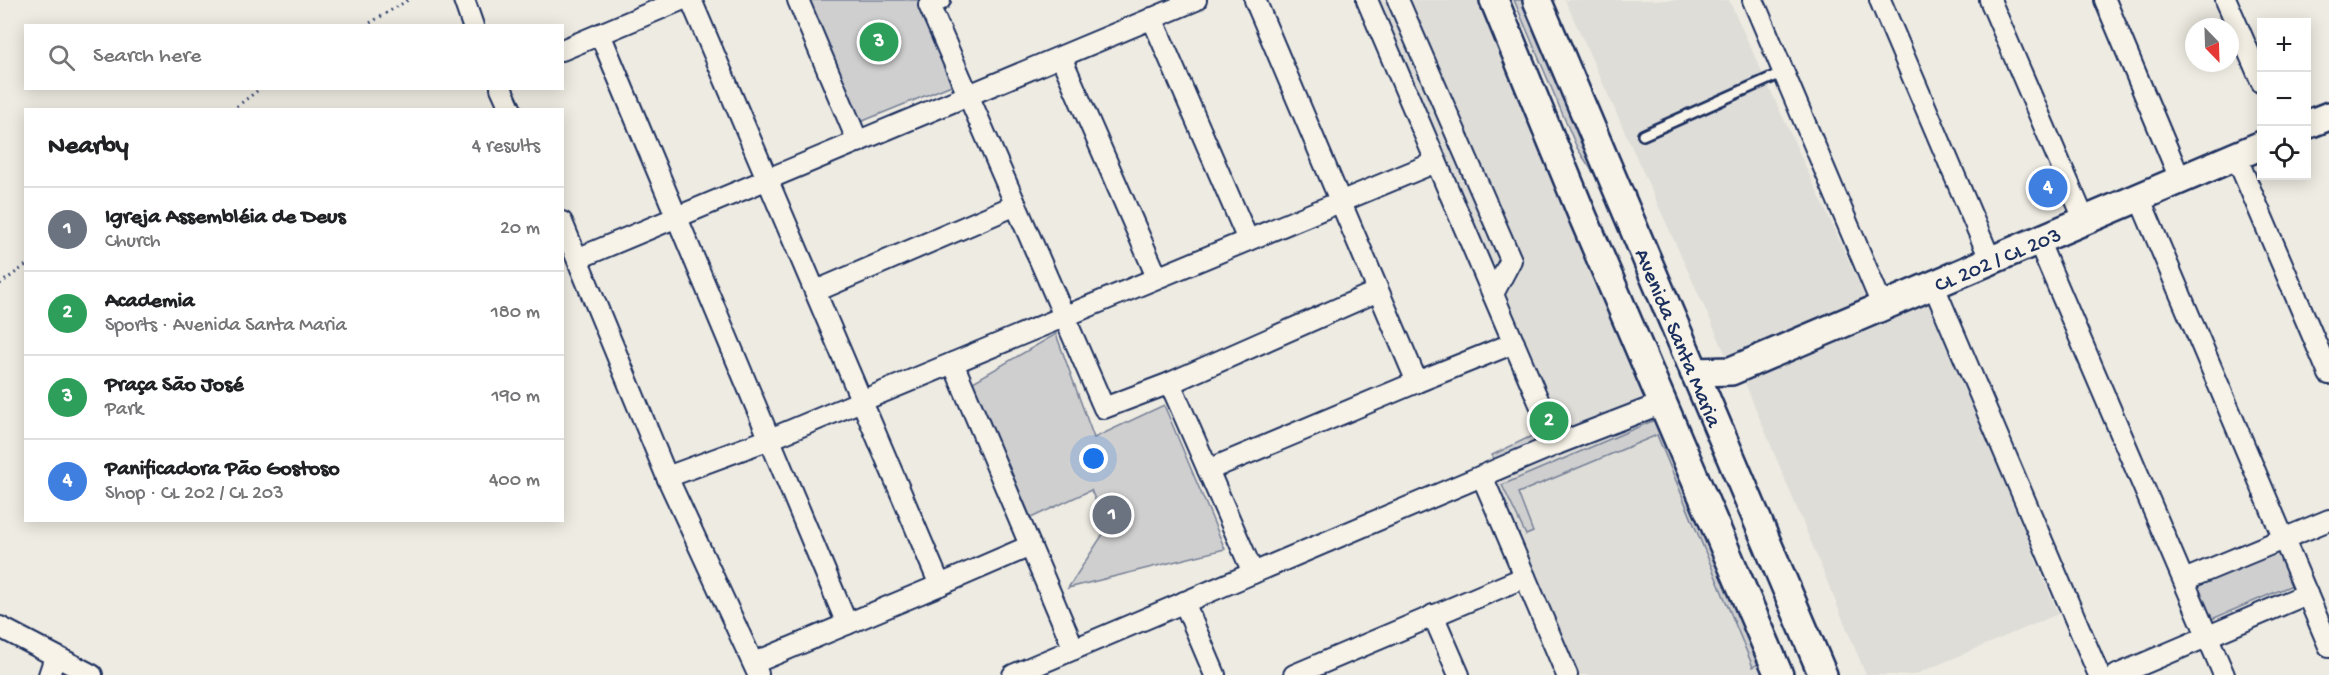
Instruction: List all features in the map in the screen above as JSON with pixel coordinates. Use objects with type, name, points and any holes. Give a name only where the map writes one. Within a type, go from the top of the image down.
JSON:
[{"type":"main road","name":"Avenida Santa Maria","points":[[1494,0],[1583,217],[1779,675]]},
{"type":"main road","name":"Avenida Santa Maria","points":[[1537,0],[1823,675]]},
{"type":"main road","points":[[2311,124],[2329,116]]},
{"type":"main road","name":"CL 202 / CL 203","points":[[1731,371],[2257,147]]},
{"type":"main road","points":[[1583,217],[1600,231],[1617,224],[1625,205]]},
{"type":"main road","points":[[1610,280],[1616,262],[1630,256],[1650,266]]},
{"type":"main road","points":[[1694,372],[1731,371]]},
{"type":"main road","points":[[1710,409],[1731,371]]},
{"type":"street","points":[[464,0],[472,24]]},
{"type":"street","points":[[564,49],[681,0]]},
{"type":"street","points":[[691,0],[940,585]]},
{"type":"street","points":[[798,0],[858,142]]},
{"type":"street","points":[[940,0],[929,5],[1104,408],[1170,383],[1378,291]]},
{"type":"street","points":[[579,258],[677,219],[1196,0]]},
{"type":"street","points":[[1255,0],[1417,382]]},
{"type":"street","points":[[1367,0],[1557,444]]},
{"type":"street","points":[[1398,0],[1511,260],[1493,294]]},
{"type":"street","points":[[1753,0],[1882,305]]},
{"type":"street","points":[[1880,0],[1990,260]]},
{"type":"street","points":[[1990,0],[2084,219]]},
{"type":"street","points":[[2105,0],[2180,179]]},
{"type":"street","points":[[2226,0],[2257,72]]},
{"type":"street","points":[[1152,18],[1248,240]]},
{"type":"street","points":[[600,34],[847,624]]},
{"type":"street","points":[[1062,57],[1157,278]]},
{"type":"street","points":[[502,90],[510,108]]},
{"type":"street","points":[[2236,156],[2329,374]]},
{"type":"street","points":[[667,477],[770,439],[1436,162]]},
{"type":"street","points":[[2139,197],[2329,646]]},
{"type":"street","points":[[816,291],[1017,205]]},
{"type":"street","points":[[564,226],[579,258],[667,477],[756,669],[847,624],[1030,546]]},
{"type":"street","points":[[2038,240],[2224,675]]},
{"type":"street","points":[[1933,284],[2099,675]]},
{"type":"street","points":[[1208,470],[1514,343]]},
{"type":"street","points":[[952,363],[1074,649]]},
{"type":"street","points":[[1170,383],[1252,573]]},
{"type":"street","points":[[1013,675],[1557,444],[1663,403]]},
{"type":"street","points":[[1482,476],[1567,675]]},
{"type":"street","points":[[2184,580],[2329,520]]},
{"type":"street","points":[[1294,675],[1525,576]]},
{"type":"street","points":[[2117,675],[2307,594]]},
{"type":"street","points":[[1184,602],[1215,675]]},
{"type":"street","points":[[1433,615],[1459,675]]},
{"type":"street","points":[[2,635],[52,666],[92,675]]},
{"type":"lane","points":[[1643,135],[1784,72]]},
{"type":"path","points":[[368,24],[408,0]]},
{"type":"path","points":[[235,108],[258,90]]},
{"type":"path","points":[[0,284],[24,266]]},
{"type":"shaded area","points":[[804,0],[918,0],[954,84],[858,123]]},
{"type":"shaded area","points":[[1369,0],[1495,0],[1779,675],[1567,675],[1482,476],[1559,445]]},
{"type":"shaded area","points":[[1514,0],[1533,0],[1618,210],[1577,148]]},
{"type":"shaded area","points":[[1565,0],[1729,0],[1866,298],[1727,357]]},
{"type":"shaded area","points":[[1926,291],[2058,614],[1914,675],[1866,675],[1745,383]]},
{"type":"shaded area","points":[[1056,334],[1094,438],[1164,405],[1225,549],[1068,588],[1107,528],[1091,490],[1031,518],[973,382]]},
{"type":"shaded area","points":[[1664,416],[1766,660],[1753,667],[1657,435],[1518,493],[1533,532],[1526,535],[1502,485]]},
{"type":"shaded area","points":[[1536,434],[1532,449],[1496,464],[1492,455]]},
{"type":"shaded area","points":[[2280,547],[2297,583],[2212,619],[2196,583]]},
{"type":"place","name":"Praça São José","points":[[879,42]]},
{"type":"place","name":"Panificadora Pão Gostoso","points":[[2048,188]]},
{"type":"place","name":"Academia","points":[[1549,421]]},
{"type":"place","name":"Igreja Assembléia de Deus","points":[[1112,515]]}]
